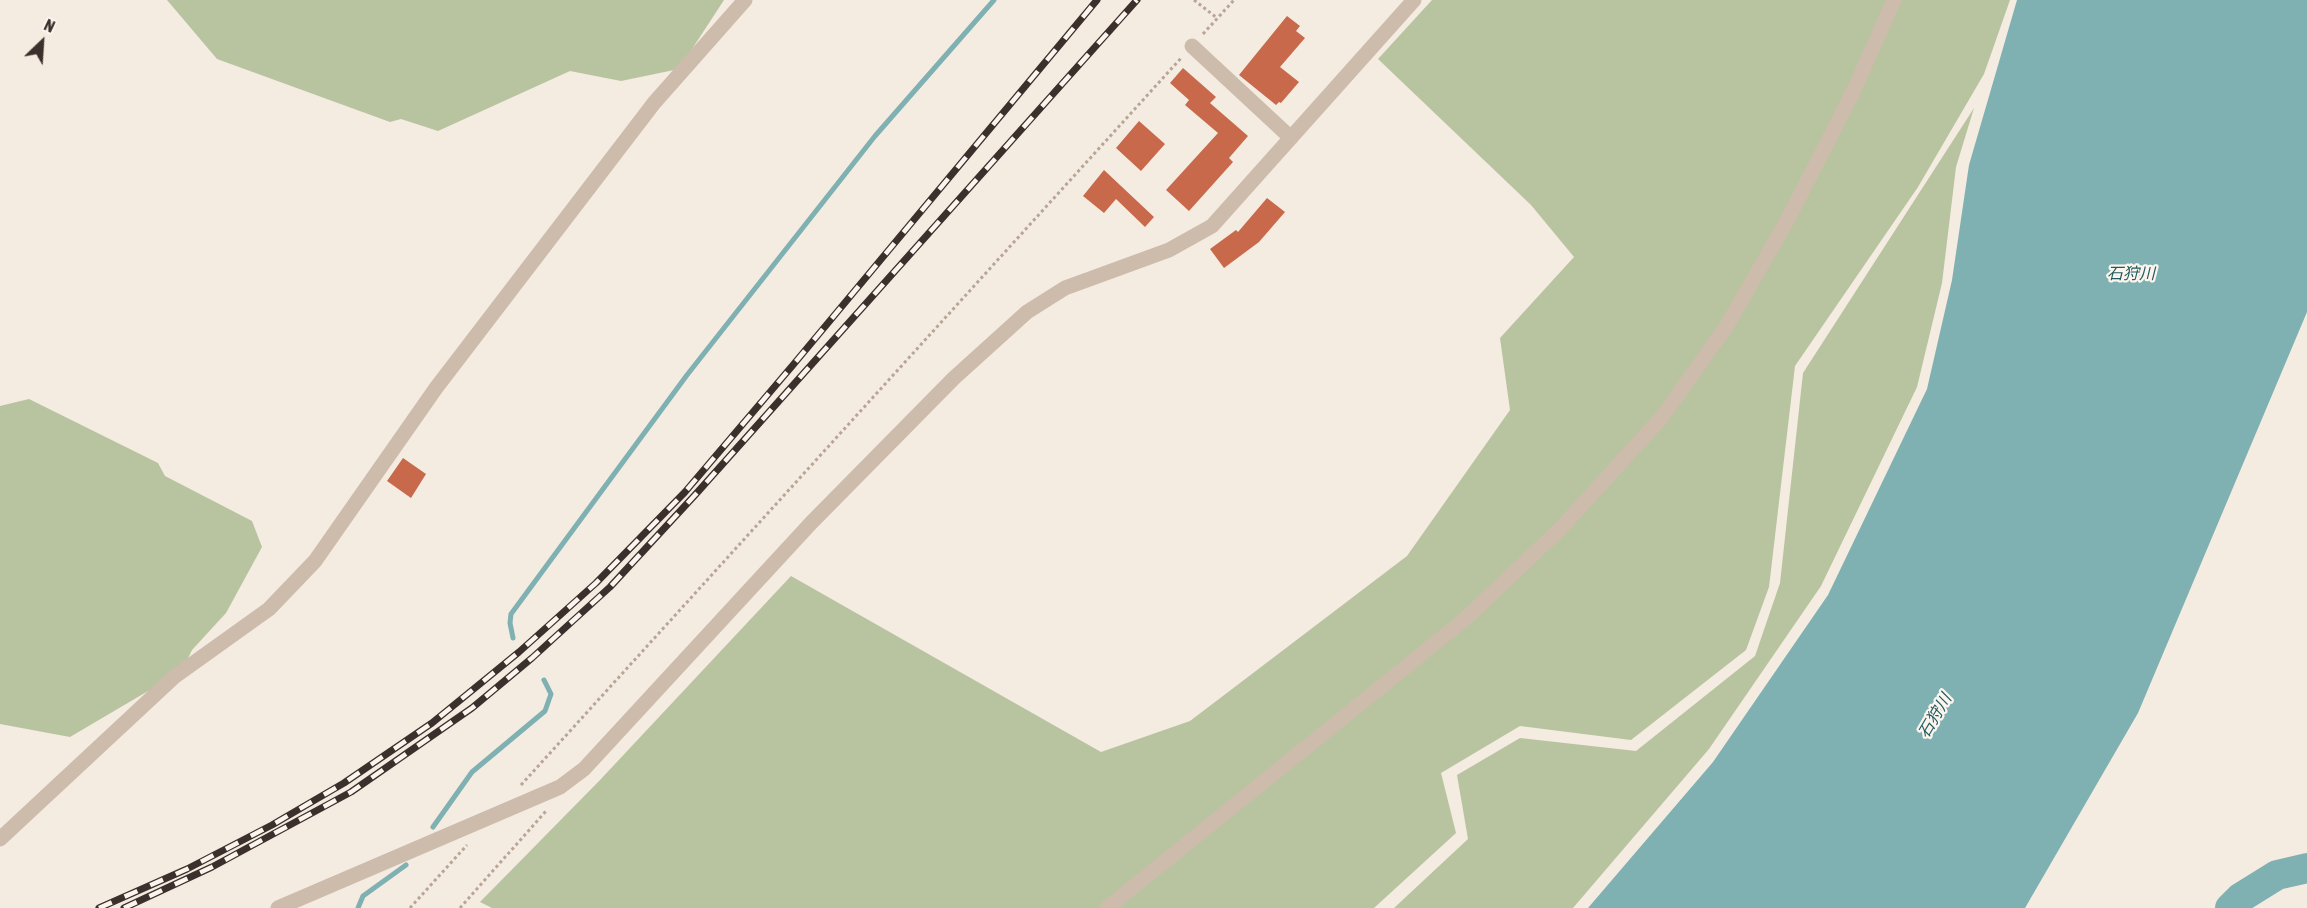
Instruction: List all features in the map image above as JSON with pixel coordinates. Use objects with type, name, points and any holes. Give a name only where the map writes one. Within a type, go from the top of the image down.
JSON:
[{"type":"street","points":[[0,839],[174,677],[269,609],[315,561],[436,388],[632,131],[745,0]]},
{"type":"street","points":[[278,908],[560,787],[585,769],[811,523],[954,378],[1027,312],[1065,288],[1169,250],[1212,226],[1414,0]]},
{"type":"street","points":[[1107,908],[1465,619],[1561,528],[1662,417],[1726,327],[1788,219],[1854,90],[1894,0]]},
{"type":"street","points":[[1192,46],[1291,138]]},
{"type":"path","points":[[1194,0],[1217,18]]},
{"type":"path","points":[[521,786],[1234,0]]},
{"type":"path","points":[[460,908],[546,811]]},
{"type":"path","points":[[410,908],[473,838]]},
{"type":"green space","points":[[167,0],[724,0],[679,69],[621,81],[570,71],[438,131],[401,119],[390,122],[217,59]]},
{"type":"green space","points":[[1432,0],[2010,0],[1984,74],[1918,187],[1795,366],[1769,587],[1746,650],[1631,740],[1520,726],[1441,773],[1456,833],[1374,908],[492,908],[480,902],[600,780],[791,576],[1101,752],[1190,721],[1407,556],[1510,410],[1500,338],[1574,257],[1531,205],[1378,59]]},
{"type":"green space","points":[[1974,108],[1956,167],[1942,283],[1917,387],[1821,586],[1709,749],[1573,908],[1394,908],[1468,839],[1457,775],[1520,738],[1636,751],[1755,656],[1780,583],[1803,373]]},
{"type":"green space","points":[[29,399],[158,463],[165,476],[252,521],[262,547],[226,613],[192,650],[182,671],[70,737],[0,724],[0,406]]},
{"type":"water","name":"石狩川","points":[[2017,0],[2307,0],[2307,312],[2138,713],[2025,908],[1588,908],[1713,762],[1828,595],[1927,389],[1952,280],[1969,165]]},
{"type":"building","points":[[1287,16],[1300,26],[1296,31],[1305,38],[1280,67],[1299,82],[1281,103],[1276,105],[1239,75]]},
{"type":"building","points":[[1183,68],[1216,97],[1210,103],[1248,136],[1229,158],[1233,162],[1189,211],[1166,190],[1218,133],[1185,105],[1189,100],[1170,83]]},
{"type":"building","points":[[1139,121],[1165,144],[1141,171],[1116,148]]},
{"type":"building","points":[[1104,170],[1154,217],[1145,227],[1116,199],[1104,213],[1083,196]]},
{"type":"building","points":[[1267,198],[1285,212],[1259,242],[1224,268],[1210,249],[1236,230],[1238,232]]},
{"type":"building","points":[[403,458],[426,474],[411,498],[387,481]]},
{"type":"waterway","points":[[513,638],[511,614],[687,375],[875,136],[994,0]]},
{"type":"waterway","points":[[433,827],[472,772],[545,711],[551,694],[544,680]]},
{"type":"waterway","points":[[358,908],[363,896],[406,865]]},
{"type":"waterway","points":[[2230,908],[2240,898],[2277,875],[2307,868]]},
{"type":"railway","points":[[99,908],[187,869],[272,825],[344,783],[432,723],[519,652],[596,583],[685,492],[1097,0]]},
{"type":"railway","points":[[124,908],[212,867],[351,792],[472,708],[532,658],[610,587],[695,495],[1137,0]]}]
